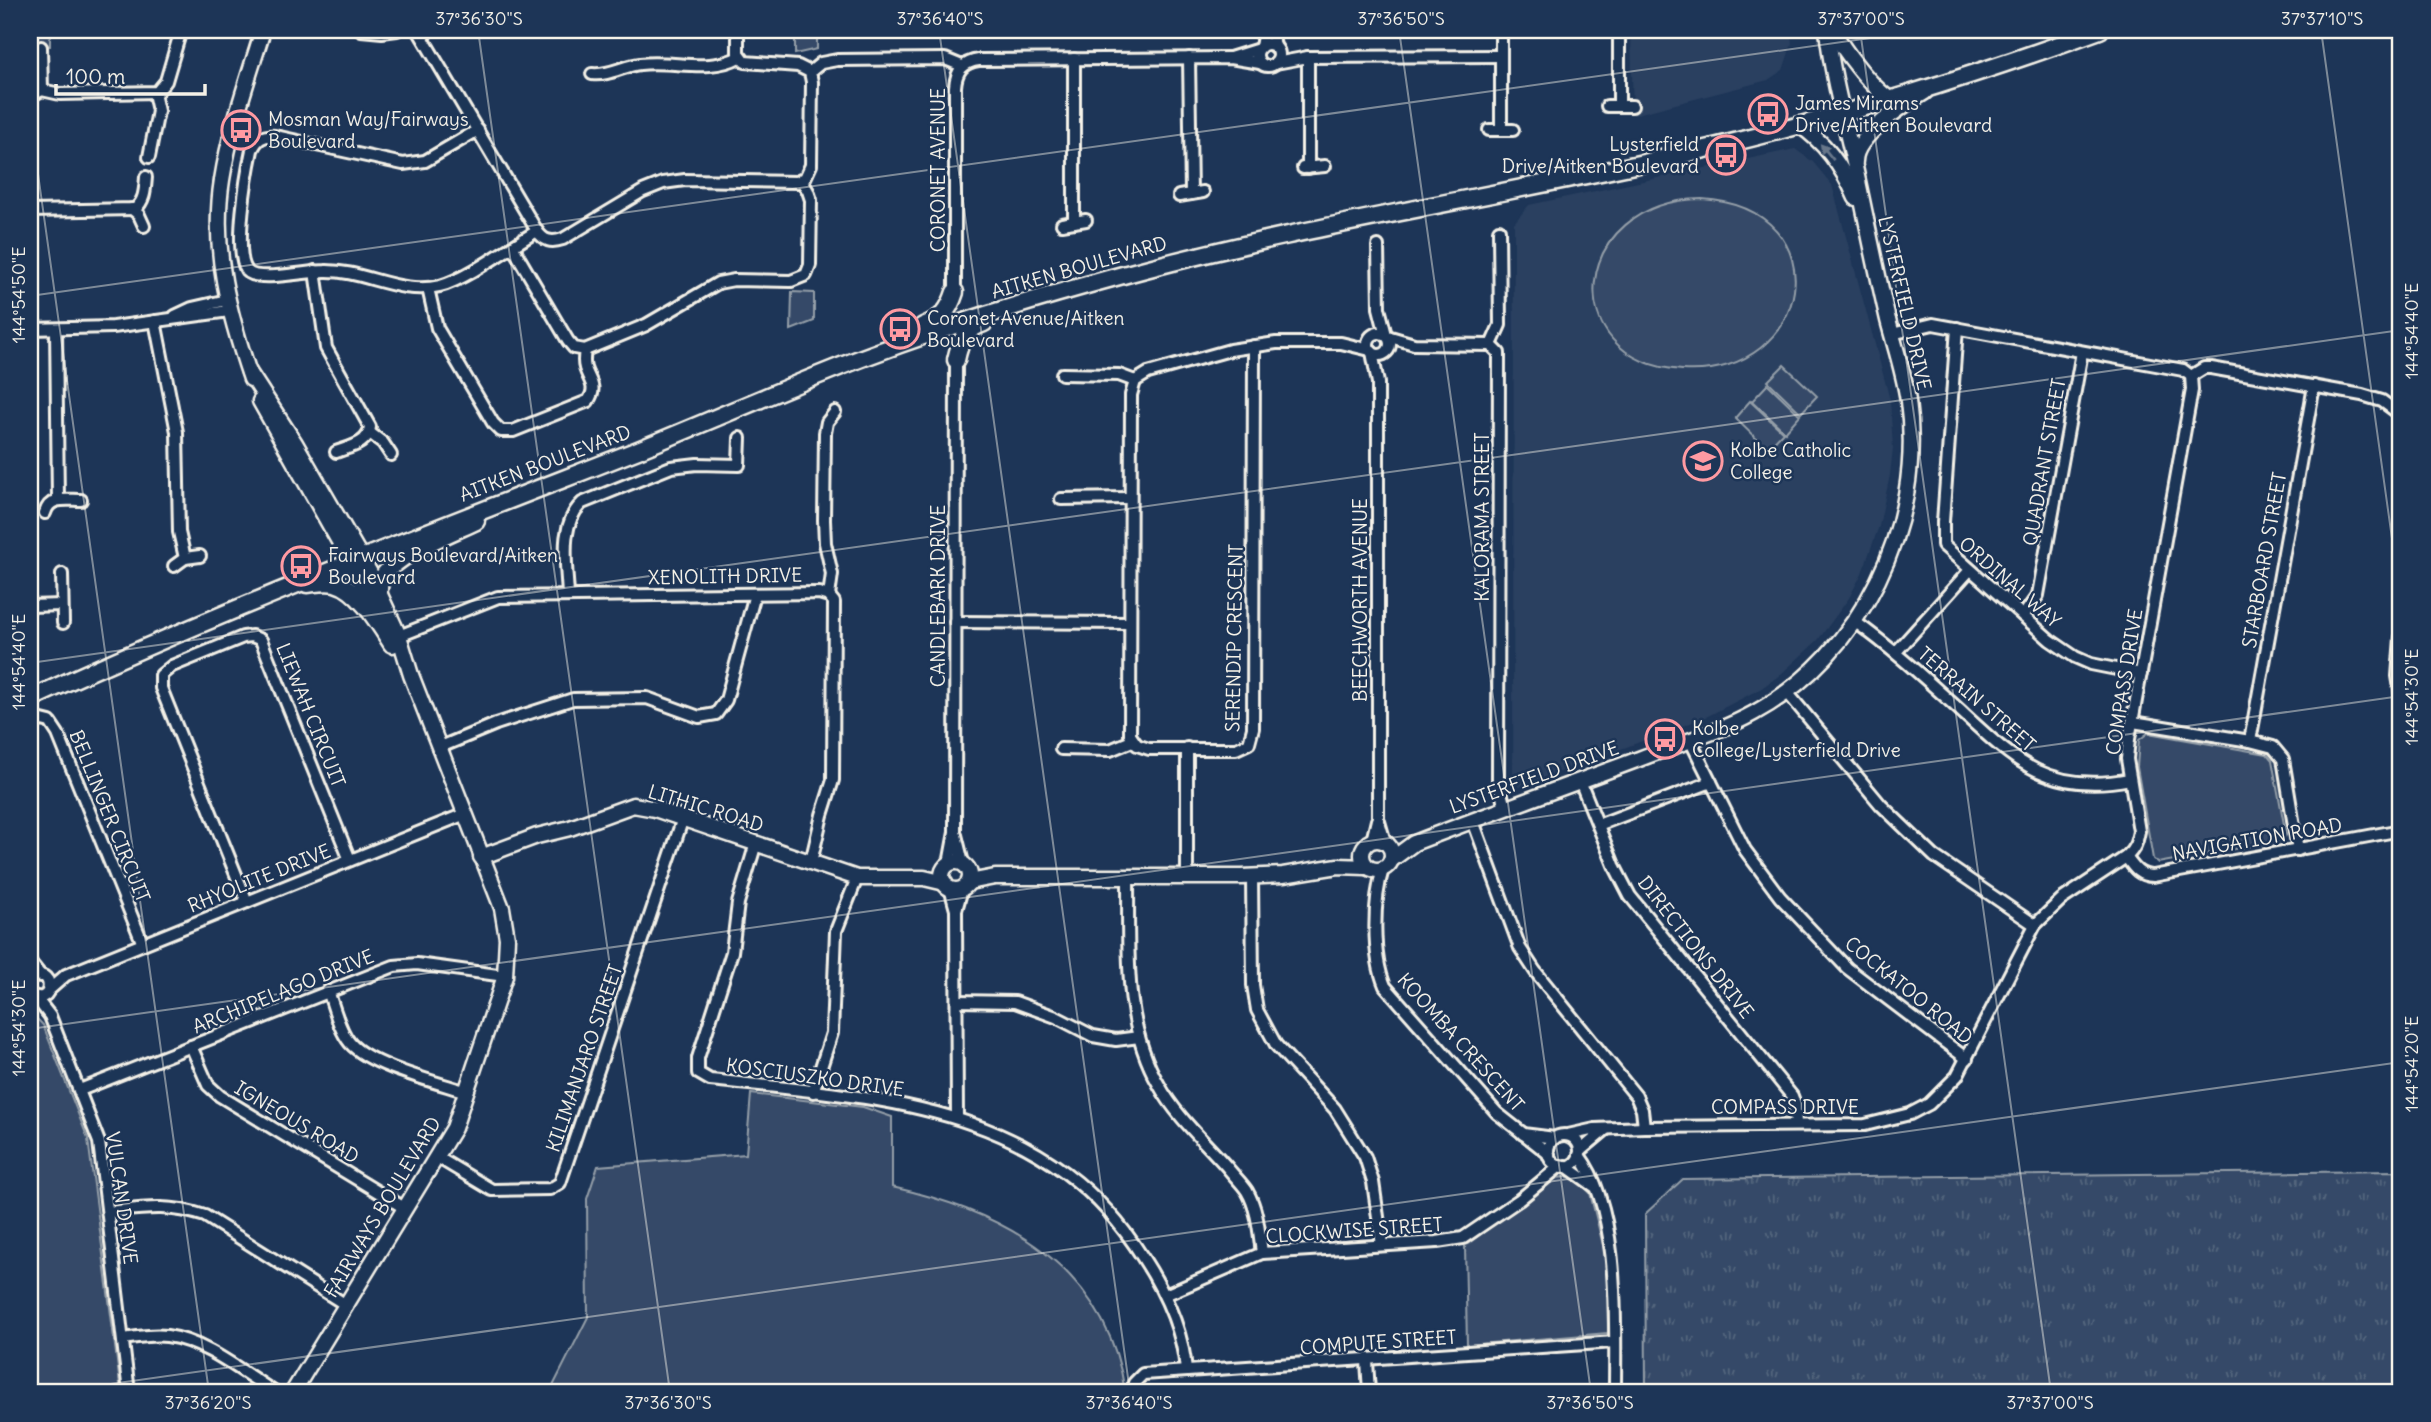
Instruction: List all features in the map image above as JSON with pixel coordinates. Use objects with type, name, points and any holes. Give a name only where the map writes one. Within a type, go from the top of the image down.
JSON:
[{"type":"main road","name":"AITKEN BOULEVARD","points":[[30,699],[181,631],[356,559],[673,436],[863,358],[993,313],[1095,282],[1233,247],[1654,161],[1843,114],[2008,64],[2100,30]]},
{"type":"main road","points":[[956,360],[962,337],[971,329],[1037,307],[1095,282]]},
{"type":"main road","points":[[955,292],[966,311],[978,314],[993,313]]},
{"type":"main road","points":[[863,358],[900,334],[942,317],[950,307],[955,292]]},
{"type":"main road","points":[[925,335],[938,336],[948,342],[956,360]]},
{"type":"main road","points":[[379,590],[382,576],[404,556],[479,519],[513,497]]},
{"type":"main road","points":[[291,586],[324,582],[341,585],[396,640]]},
{"type":"street","points":[[30,96],[42,90],[60,94],[154,93],[160,90],[166,80],[181,30]]},
{"type":"street","name":"FAIRWAYS BOULEVARD","points":[[263,30],[232,137],[222,183],[220,258],[228,305],[259,400],[290,446],[356,559],[396,640],[505,922],[508,952],[505,976],[454,1128],[293,1392]]},
{"type":"street","points":[[361,30],[397,30]]},
{"type":"street","points":[[418,30],[537,231],[548,241],[562,239],[643,191],[674,181],[802,181],[811,164],[810,72]]},
{"type":"street","points":[[738,30],[740,57],[748,64],[798,66],[810,72]]},
{"type":"street","points":[[1264,30],[1257,56],[1260,62],[1270,66],[1276,62],[1308,57],[1501,57]]},
{"type":"street","points":[[1272,30],[1279,56],[1276,62]]},
{"type":"street","points":[[1501,30],[1495,130],[1513,130]]},
{"type":"street","points":[[1619,30],[1619,106]]},
{"type":"street","points":[[1830,30],[1861,69],[1891,100]]},
{"type":"street","name":"LYSTERFIELD DRIVE","points":[[1375,864],[1414,843],[1690,740],[1754,713],[1786,691],[1829,653],[1854,621],[1875,586],[1893,545],[1903,508],[1910,468],[1908,403],[1903,371],[1892,334],[1843,114],[1830,30]]},
{"type":"street","points":[[1260,48],[1267,44],[1308,57]]},
{"type":"street","points":[[41,47],[42,90]]},
{"type":"street","name":"CORONET AVENUE","points":[[1230,58],[1260,48]]},
{"type":"street","points":[[592,74],[604,74],[648,63],[723,64],[740,57]]},
{"type":"street","points":[[1308,57],[1304,168],[1325,166]]},
{"type":"street","points":[[1189,58],[1191,194]]},
{"type":"street","name":"CORONET AVENUE","points":[[955,292],[955,87],[960,70],[979,60],[1230,58],[1260,62]]},
{"type":"street","points":[[810,72],[821,63],[831,60],[936,60],[960,70]]},
{"type":"street","points":[[1074,60],[1074,222]]},
{"type":"street","points":[[1855,167],[1855,153],[1861,143],[1885,120],[1932,88]]},
{"type":"street","points":[[149,157],[158,111],[154,93]]},
{"type":"street","points":[[1607,106],[1632,106]]},
{"type":"street","points":[[1799,125],[1817,139],[1832,156],[1850,185],[1868,229]]},
{"type":"street","points":[[478,130],[425,161],[403,164],[275,136],[258,139],[252,150],[242,211],[243,257],[246,270],[259,277],[336,271],[404,287],[428,288],[454,280],[537,231]]},
{"type":"street","points":[[30,211],[132,209],[142,201],[146,177]]},
{"type":"street","points":[[512,246],[568,341],[574,348],[585,350],[646,325],[719,283],[734,280],[792,281],[806,275],[810,265],[811,200],[802,181]]},
{"type":"street","points":[[1179,196],[1203,192]]},
{"type":"street","points":[[132,209],[139,215],[144,226]]},
{"type":"street","points":[[1062,224],[1086,220]]},
{"type":"street","points":[[1341,344],[1379,333],[1414,344],[1492,345],[1500,325],[1499,230]]},
{"type":"street","points":[[1378,246],[1379,308],[1390,346],[1385,353]]},
{"type":"street","points":[[315,271],[326,348],[368,421],[370,433],[383,443],[391,455]]},
{"type":"street","points":[[428,288],[437,328],[493,423],[501,431],[519,429],[588,401],[593,394],[593,386],[585,367],[585,350]]},
{"type":"street","points":[[30,329],[105,328],[155,321],[192,308],[228,305]]},
{"type":"street","points":[[1371,351],[1368,343],[1379,308]]},
{"type":"street","points":[[155,321],[177,432],[179,532],[186,558]]},
{"type":"street","points":[[1892,334],[1933,324],[2183,370],[2191,376],[2204,368],[2211,368],[2382,401],[2401,415]]},
{"type":"street","name":"ORDINAL WAY","points":[[1957,328],[1942,541],[1946,549],[2049,640],[2075,657],[2091,664],[2141,674]]},
{"type":"street","points":[[55,329],[58,500]]},
{"type":"street","points":[[1061,749],[1110,750],[1132,741],[1130,395],[1135,381],[1148,373],[1254,345],[1341,344],[1378,355],[1414,344]]},
{"type":"street","name":"SERENDIP CRESCENT","points":[[1132,741],[1137,746],[1149,749],[1236,749],[1249,743],[1252,737],[1254,345]]},
{"type":"street","name":"KALORAMA STREET","points":[[1492,345],[1499,352],[1500,360],[1499,788],[1509,807]]},
{"type":"street","name":"BEECHWORTH AVENUE","points":[[1371,351],[1378,383],[1378,818],[1382,843]]},
{"type":"street","name":"QUADRANT STREET","points":[[2023,616],[2038,595],[2082,352]]},
{"type":"street","name":"BEECHWORTH AVENUE","points":[[1378,383],[1385,353]]},
{"type":"street","name":"CANDLEBARK DRIVE","points":[[956,360],[957,1118]]},
{"type":"street","points":[[1062,374],[1119,375],[1135,381]]},
{"type":"street","name":"COMPASS DRIVE","points":[[1568,1135],[1595,1129],[1644,1127],[1865,1125],[1910,1114],[1929,1104],[1957,1076],[2035,925],[2061,900],[2134,850],[2139,831],[2127,759],[2192,390],[2191,376]]},
{"type":"street","name":"STARBOARD STREET","points":[[2250,741],[2314,386]]},
{"type":"street","points":[[829,596],[832,574],[825,532],[825,432],[827,422],[835,412]]},
{"type":"street","points":[[336,452],[364,441],[370,433]]},
{"type":"street","points":[[568,596],[566,542],[568,521],[572,512],[582,503],[671,467],[697,464],[739,465],[740,438]]},
{"type":"street","points":[[1062,499],[1130,498]]},
{"type":"street","points":[[45,513],[49,504],[58,500],[81,500]]},
{"type":"street","points":[[174,566],[186,558],[200,556]]},
{"type":"street","name":"FAIRWAYS BOULEVARD","points":[[356,559],[379,590],[396,640]]},
{"type":"street","points":[[1896,652],[1970,569]]},
{"type":"street","points":[[62,574],[63,623]]},
{"type":"street","name":"XENOLITH DRIVE","points":[[396,640],[498,597],[819,593],[829,596],[834,602],[833,780],[811,862]]},
{"type":"street","points":[[438,747],[496,724],[573,699],[647,698],[699,717],[716,714],[726,700],[755,594]]},
{"type":"street","points":[[30,606],[62,605]]},
{"type":"street","name":"TERRAIN STREET","points":[[1854,621],[1896,652],[2014,759],[2065,781],[2095,783],[2130,779]]},
{"type":"street","points":[[955,622],[1130,624]]},
{"type":"street","name":"LIEWAH CIRCUIT","points":[[247,902],[160,680],[162,673],[172,666],[243,637],[252,636],[261,640],[350,860]]},
{"type":"street","points":[[2401,637],[2398,676],[2401,695]]},
{"type":"street","points":[[1786,691],[1881,805],[1934,856],[2035,925]]},
{"type":"street","name":"BELLINGER CIRCUIT","points":[[30,724],[42,720],[50,722],[58,734],[143,944]]},
{"type":"street","points":[[2133,722],[2273,747],[2283,759],[2298,849]]},
{"type":"street","name":"COCKATOO ROAD","points":[[1690,740],[1745,850],[1780,897],[1847,968],[1967,1059]]},
{"type":"street","points":[[1187,748],[1187,877]]},
{"type":"street","name":"DIRECTIONS DRIVE","points":[[1580,781],[1614,865],[1630,895],[1791,1096],[1796,1104],[1796,1125]]},
{"type":"street","points":[[1598,825],[1711,782]]},
{"type":"street","name":"LITHIC ROAD","points":[[481,857],[633,805],[683,818],[857,878],[956,876]]},
{"type":"street","name":"RHYOLITE DRIVE","points":[[38,977],[66,975],[465,814]]},
{"type":"street","name":"KILIMANJARO STREET","points":[[438,1157],[492,1190],[550,1189],[560,1183],[683,818]]},
{"type":"street","points":[[1473,821],[1520,948],[1535,971],[1636,1096],[1642,1110],[1644,1127]]},
{"type":"street","name":"NAVIGATION ROAD","points":[[2126,857],[2139,873],[2153,876],[2401,830]]},
{"type":"street","name":"KOSCIUSZKO DRIVE","points":[[756,843],[738,903],[732,952],[698,1058],[698,1073],[710,1080],[864,1098],[957,1118],[1016,1140],[1067,1172],[1118,1221],[1165,1295],[1181,1339],[1186,1371]]},
{"type":"street","points":[[956,876],[1187,877],[1308,872],[1338,866],[1375,864],[1391,852],[1382,843],[1366,845],[1375,864]]},
{"type":"street","name":"LYSTERFIELD DRIVE","points":[[1382,843],[1414,843]]},
{"type":"street","name":"KOOMBA CRESCENT","points":[[1375,864],[1377,950],[1385,986],[1497,1114],[1549,1155]]},
{"type":"street","points":[[1252,876],[1253,985],[1257,1010],[1276,1045],[1335,1109],[1365,1157],[1373,1182],[1382,1245]]},
{"type":"street","points":[[1128,877],[1129,983],[1139,1037],[1158,1084],[1193,1130],[1247,1190],[1257,1217],[1262,1253]]},
{"type":"street","points":[[813,1092],[832,1033],[836,931],[857,878]]},
{"type":"street","points":[[30,962],[38,977]]},
{"type":"street","name":"ARCHIPELAGO DRIVE","points":[[80,1090],[394,966],[405,964],[505,976]]},
{"type":"street","name":"RHYOLITE DRIVE","points":[[32,996],[43,997],[66,975]]},
{"type":"street","name":"VULCAN DRIVE","points":[[38,977],[49,983],[50,1016],[99,1142],[129,1392]]},
{"type":"street","points":[[328,992],[345,1036],[354,1046],[388,1066],[467,1092]]},
{"type":"street","name":"VULCAN DRIVE","points":[[32,996],[50,1016]]},
{"type":"street","points":[[957,1001],[1015,1002],[1056,1017],[1093,1036],[1116,1040],[1139,1037]]},
{"type":"street","name":"IGNEOUS ROAD","points":[[191,1046],[208,1085],[220,1096],[406,1209]]},
{"type":"street","points":[[1563,1166],[1572,1165],[1580,1153],[1605,1130]]},
{"type":"street","name":"KOOMBA CRESCENT","points":[[1520,1133],[1555,1138]]},
{"type":"street","points":[[1594,1186],[1549,1155],[1551,1143],[1555,1138],[1568,1135],[1574,1139],[1599,1196],[1616,1294],[1615,1392]]},
{"type":"street","name":"CLOCKWISE STREET","points":[[1537,1185],[1549,1155]]},
{"type":"street","name":"CLOCKWISE STREET","points":[[1165,1295],[1262,1253],[1463,1238],[1563,1166]]},
{"type":"street","points":[[108,1212],[158,1207],[180,1208],[205,1216],[346,1304]]},
{"type":"street","points":[[123,1339],[154,1335],[190,1342],[274,1392]]},
{"type":"street","name":"COMPUTE STREET","points":[[1134,1392],[1134,1383],[1143,1374],[1367,1361],[1615,1342]]},
{"type":"street","points":[[1367,1361],[1369,1392]]},
{"type":"shaded area","points":[[1631,30],[1790,30],[1792,43],[1783,70],[1768,80],[1633,115]]},
{"type":"shaded area","name":"Kolbe Catholic College","points":[[1795,149],[1813,162],[1832,185],[1890,400],[1893,448],[1890,475],[1879,526],[1862,573],[1849,598],[1818,640],[1780,675],[1760,689],[1706,717],[1520,787],[1513,782],[1514,223],[1529,205]]},
{"type":"green space","points":[[30,30],[50,30],[50,46],[37,46],[37,83],[30,91]]},
{"type":"green space","points":[[795,30],[817,30],[817,49],[795,54]]},
{"type":"green space","points":[[1702,199],[1747,209],[1776,231],[1792,259],[1794,291],[1783,322],[1760,348],[1726,365],[1682,370],[1641,360],[1613,340],[1598,312],[1595,282],[1604,251],[1626,225],[1658,206]]},
{"type":"green space","points":[[792,292],[814,293],[814,321],[791,330]]},
{"type":"green space","points":[[1784,365],[1817,396],[1801,413],[1768,381]]},
{"type":"green space","points":[[1768,384],[1800,415],[1785,432],[1752,401]]},
{"type":"green space","points":[[1750,401],[1783,432],[1767,449],[1735,418]]},
{"type":"green space","points":[[2148,733],[2267,754],[2272,760],[2286,835],[2283,840],[2158,863],[2153,859],[2137,767],[2139,740]]},
{"type":"green space","points":[[30,1007],[35,1008],[37,1019],[43,1025],[88,1139],[121,1392],[30,1392]]},
{"type":"green space","points":[[751,1094],[863,1107],[892,1117],[892,1187],[974,1212],[1011,1230],[1044,1252],[1073,1279],[1097,1311],[1114,1348],[1125,1392],[550,1392],[588,1317],[587,1199],[598,1166],[746,1154]]},
{"type":"green space","points":[[2401,1171],[2401,1392],[1646,1392],[1645,1214],[1683,1179]]},
{"type":"green space","points":[[1575,1176],[1590,1193],[1607,1261],[1608,1333],[1467,1345],[1465,1246],[1556,1178]]},
{"type":"place","name":"James Mirams Drive/Aitken Boulevard","points":[[1768,114]]},
{"type":"place","name":"Mosman Way/Fairways Boulevard","points":[[241,130]]},
{"type":"place","name":"Lysterfield Drive/Aitken Boulevard","points":[[1726,155]]},
{"type":"place","name":"Coronet Avenue/Aitken Boulevard","points":[[900,329]]},
{"type":"place","name":"Kolbe Catholic College","points":[[1703,461]]},
{"type":"place","name":"Fairways Boulevard/Aitken Boulevard","points":[[301,566]]},
{"type":"place","name":"Kolbe College/Lysterfield Drive","points":[[1665,739]]}]
